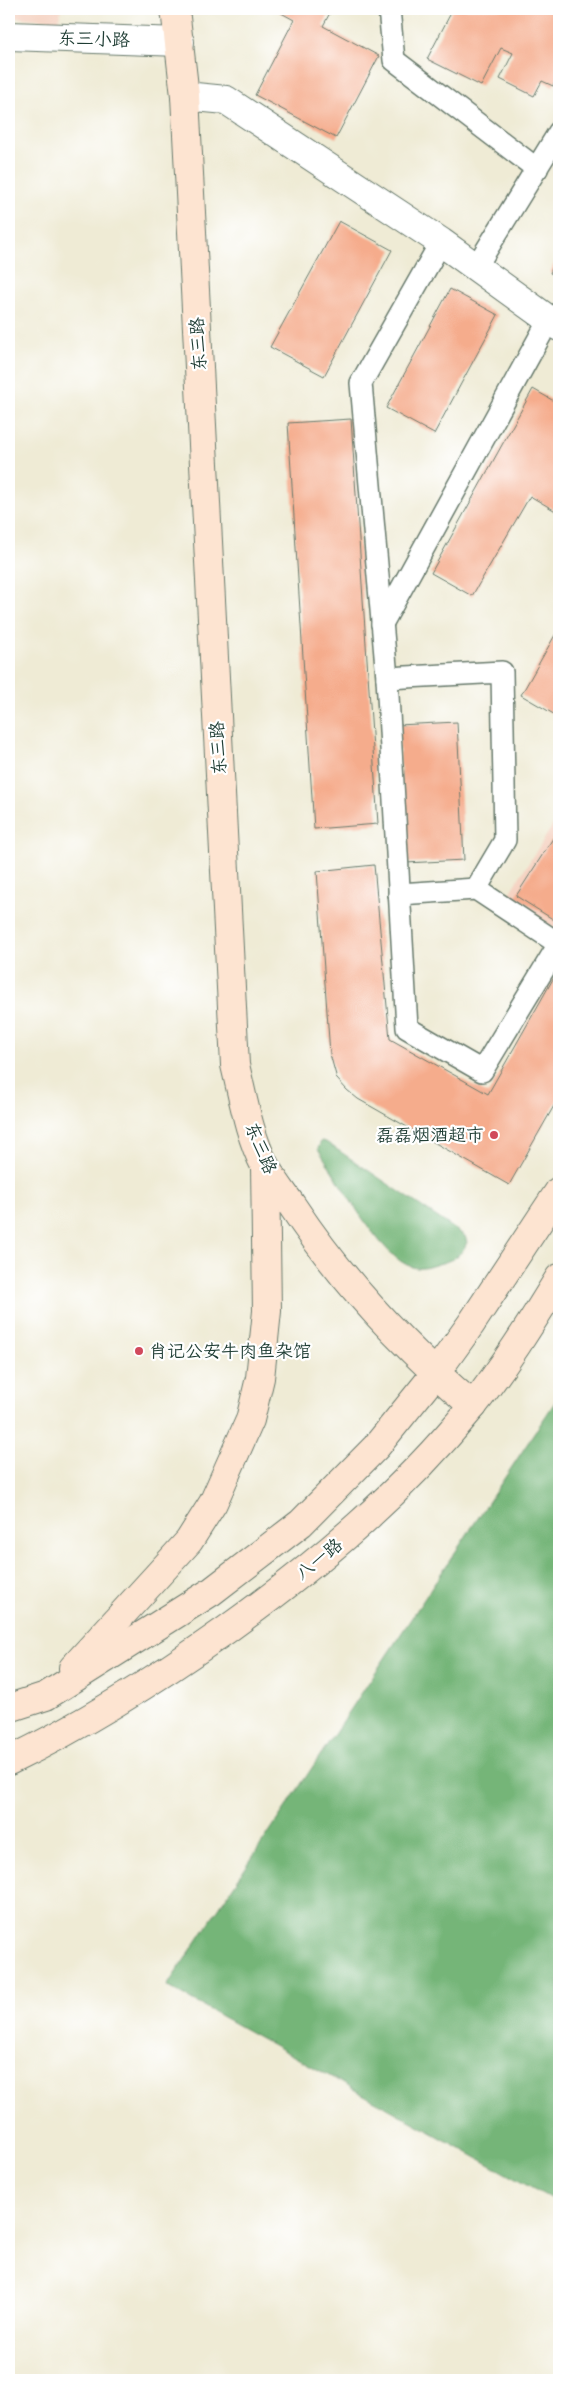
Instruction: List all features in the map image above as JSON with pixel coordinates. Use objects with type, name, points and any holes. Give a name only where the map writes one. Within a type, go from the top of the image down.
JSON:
[{"type":"street","name":"东三路","points":[[174,9],[180,42],[185,96],[235,1064],[248,1116],[265,1166],[316,1243],[357,1292],[435,1374],[473,1406]]},
{"type":"street","name":"东三小路","points":[[9,36],[180,42]]},
{"type":"street","points":[[185,96],[226,100],[440,242],[554,323]]},
{"type":"street","points":[[46,1696],[189,1541],[214,1502],[250,1420],[260,1378],[267,1311],[265,1166]]},
{"type":"street","points":[[9,1708],[46,1696],[211,1592],[301,1523],[376,1447],[435,1374],[471,1324],[559,1190]]},
{"type":"street","name":"八一路","points":[[9,1761],[53,1739],[124,1699],[192,1654],[272,1597],[343,1541],[386,1502],[473,1406],[559,1278]]},
{"type":"lane","points":[[389,9],[394,60],[537,169]]},
{"type":"lane","points":[[476,267],[559,132]]},
{"type":"lane","points":[[399,894],[476,889],[559,944],[482,1071],[407,1028],[399,894],[387,678],[361,383],[440,242]]},
{"type":"lane","points":[[382,624],[554,323]]},
{"type":"lane","points":[[387,678],[502,672],[505,840],[476,889]]},
{"type":"shaded area","points":[[9,9],[61,9],[59,21],[9,17]]},
{"type":"shaded area","points":[[559,816],[559,932],[506,898]]},
{"type":"green space","points":[[321,1141],[326,1142],[465,1236],[467,1242],[462,1251],[452,1259],[425,1268],[412,1267],[399,1260],[386,1249],[360,1216],[318,1149]]},
{"type":"green space","points":[[559,1396],[559,2203],[167,1986]]},
{"type":"building","points":[[274,9],[332,9],[323,26],[379,56],[336,138],[255,95],[294,20]]},
{"type":"building","points":[[453,9],[559,9],[559,75],[553,86],[542,81],[534,96],[500,79],[513,53],[501,48],[481,86],[427,59]]},
{"type":"building","points":[[339,221],[392,250],[324,376],[270,347]]},
{"type":"building","points":[[559,254],[559,277],[550,273]]},
{"type":"building","points":[[450,289],[498,315],[434,434],[386,408]]},
{"type":"building","points":[[533,389],[559,404],[559,513],[530,496],[472,596],[431,573]]},
{"type":"building","points":[[351,419],[378,824],[314,829],[288,423]]},
{"type":"building","points":[[559,628],[559,712],[557,716],[521,695]]},
{"type":"building","points":[[457,722],[464,860],[406,863],[398,725]]},
{"type":"building","points":[[559,829],[559,923],[516,896]]},
{"type":"building","points":[[374,865],[390,1039],[488,1094],[557,972],[559,973],[559,1097],[509,1185],[358,1099],[337,1079],[330,1054],[317,871]]},
{"type":"place","name":"磊磊烟酒超市","points":[[494,1135]]},
{"type":"place","name":"肖记公安牛肉鱼杂馆","points":[[139,1351]]}]
